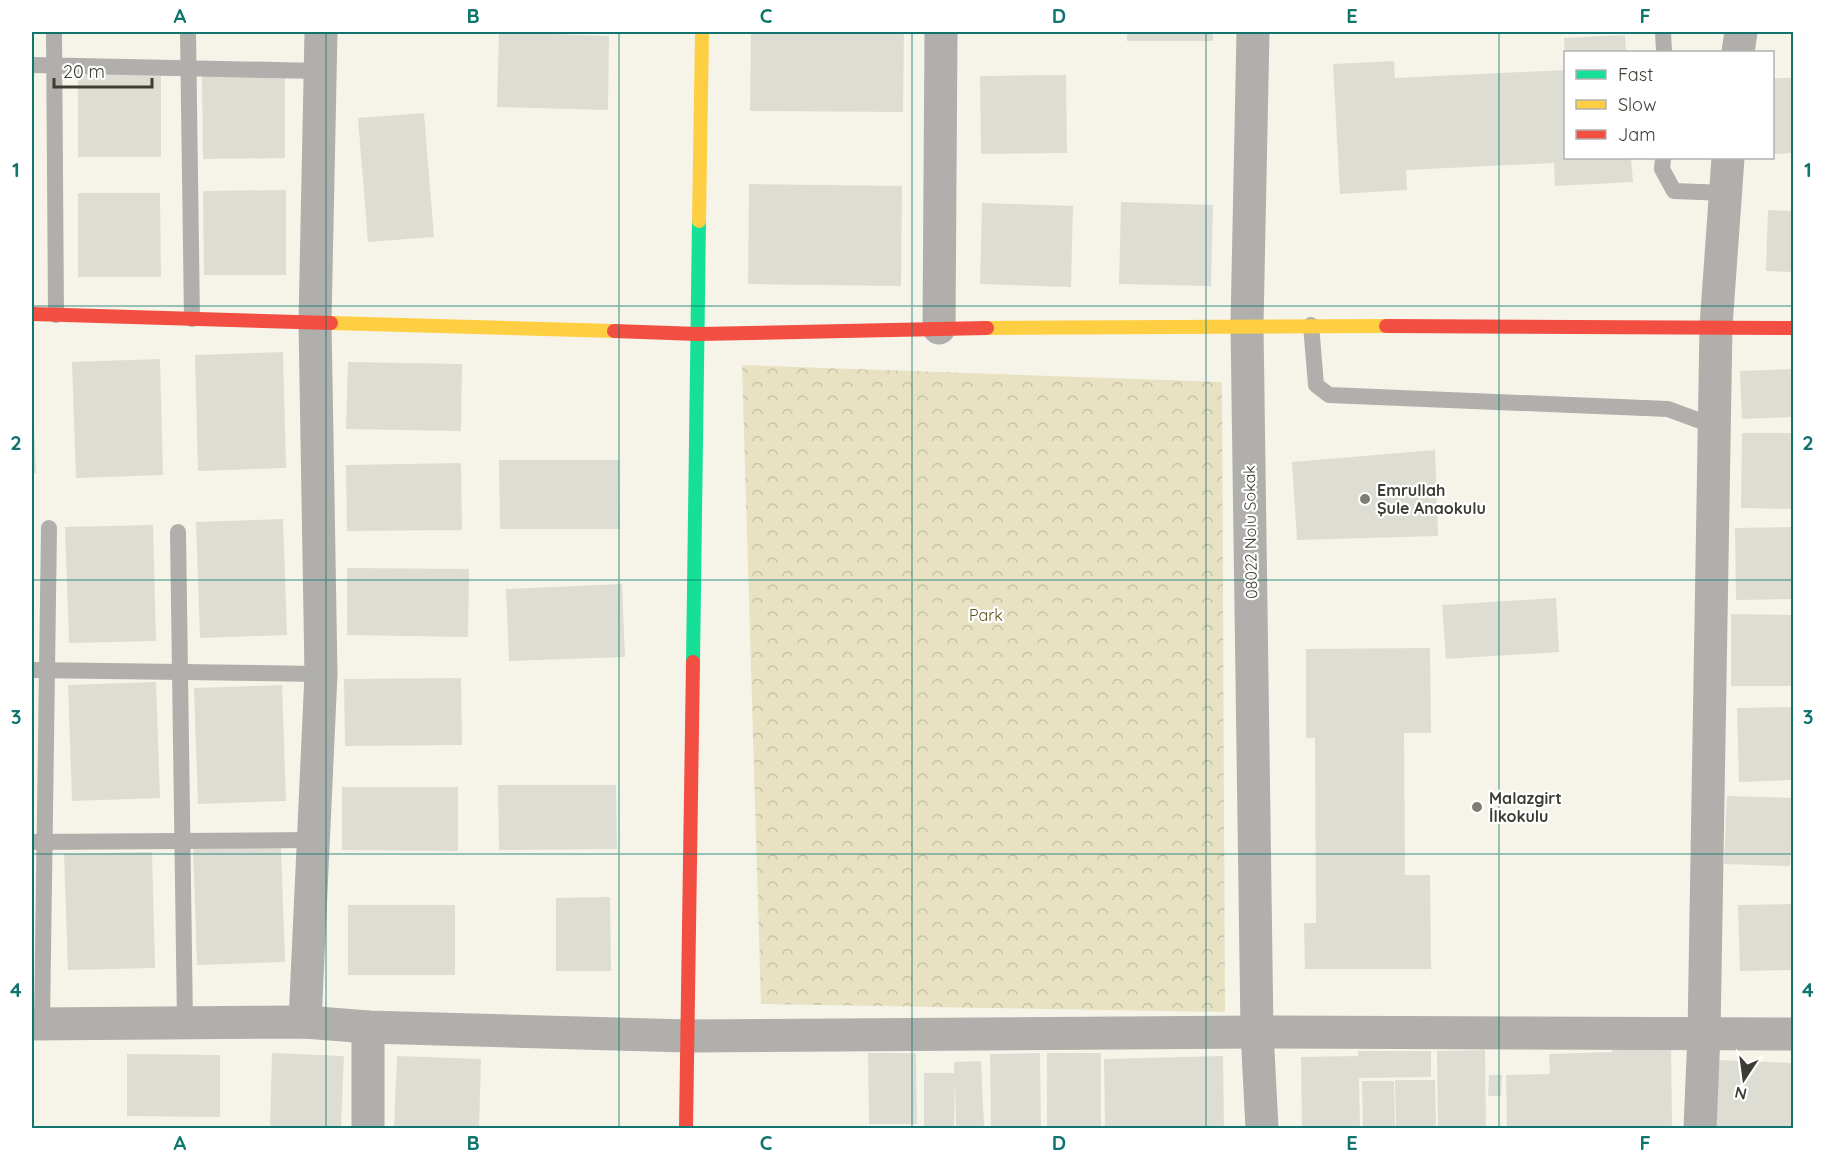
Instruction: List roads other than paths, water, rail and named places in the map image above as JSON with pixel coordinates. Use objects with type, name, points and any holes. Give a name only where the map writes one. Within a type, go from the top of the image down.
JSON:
[{"type":"street","points":[[305,1022],[321,674],[315,322],[321,32]]},
{"type":"street","points":[[686,1128],[702,32]]},
{"type":"street","points":[[939,328],[941,32]]},
{"type":"street","name":"08022 Nolu Sokak","points":[[1253,32],[1247,325],[1257,1032],[1263,1128]]},
{"type":"street","points":[[1738,51],[1741,32]]},
{"type":"street","points":[[1700,1128],[1704,1034],[1716,326],[1728,159]]},
{"type":"street","points":[[32,314],[698,334],[939,328],[1247,325],[1794,328]]},
{"type":"street","points":[[37,1024],[305,1022],[369,1027],[687,1036],[1257,1032],[1794,1034]]},
{"type":"street","points":[[368,1128],[369,1027]]},
{"type":"lane","points":[[54,32],[56,315]]},
{"type":"lane","points":[[188,32],[192,319]]},
{"type":"lane","points":[[1664,32],[1664,51]]},
{"type":"lane","points":[[32,65],[320,70]]},
{"type":"lane","points":[[1663,159],[1662,169],[1674,191],[1726,193]]},
{"type":"lane","points":[[1311,325],[1316,385],[1329,395],[1668,409],[1714,426]]},
{"type":"lane","points":[[37,1024],[39,670],[49,528]]},
{"type":"lane","points":[[178,532],[185,1023]]},
{"type":"lane","points":[[39,670],[321,674]]},
{"type":"lane","points":[[38,842],[313,840]]},
{"type":"place","name":"Emrullah Şule Anaokulu","points":[[1365,499]]},
{"type":"place","name":"Malazgirt İlkokulu","points":[[1477,807]]},
{"type":"park label","name":"Park","points":[[986,615]]}]
